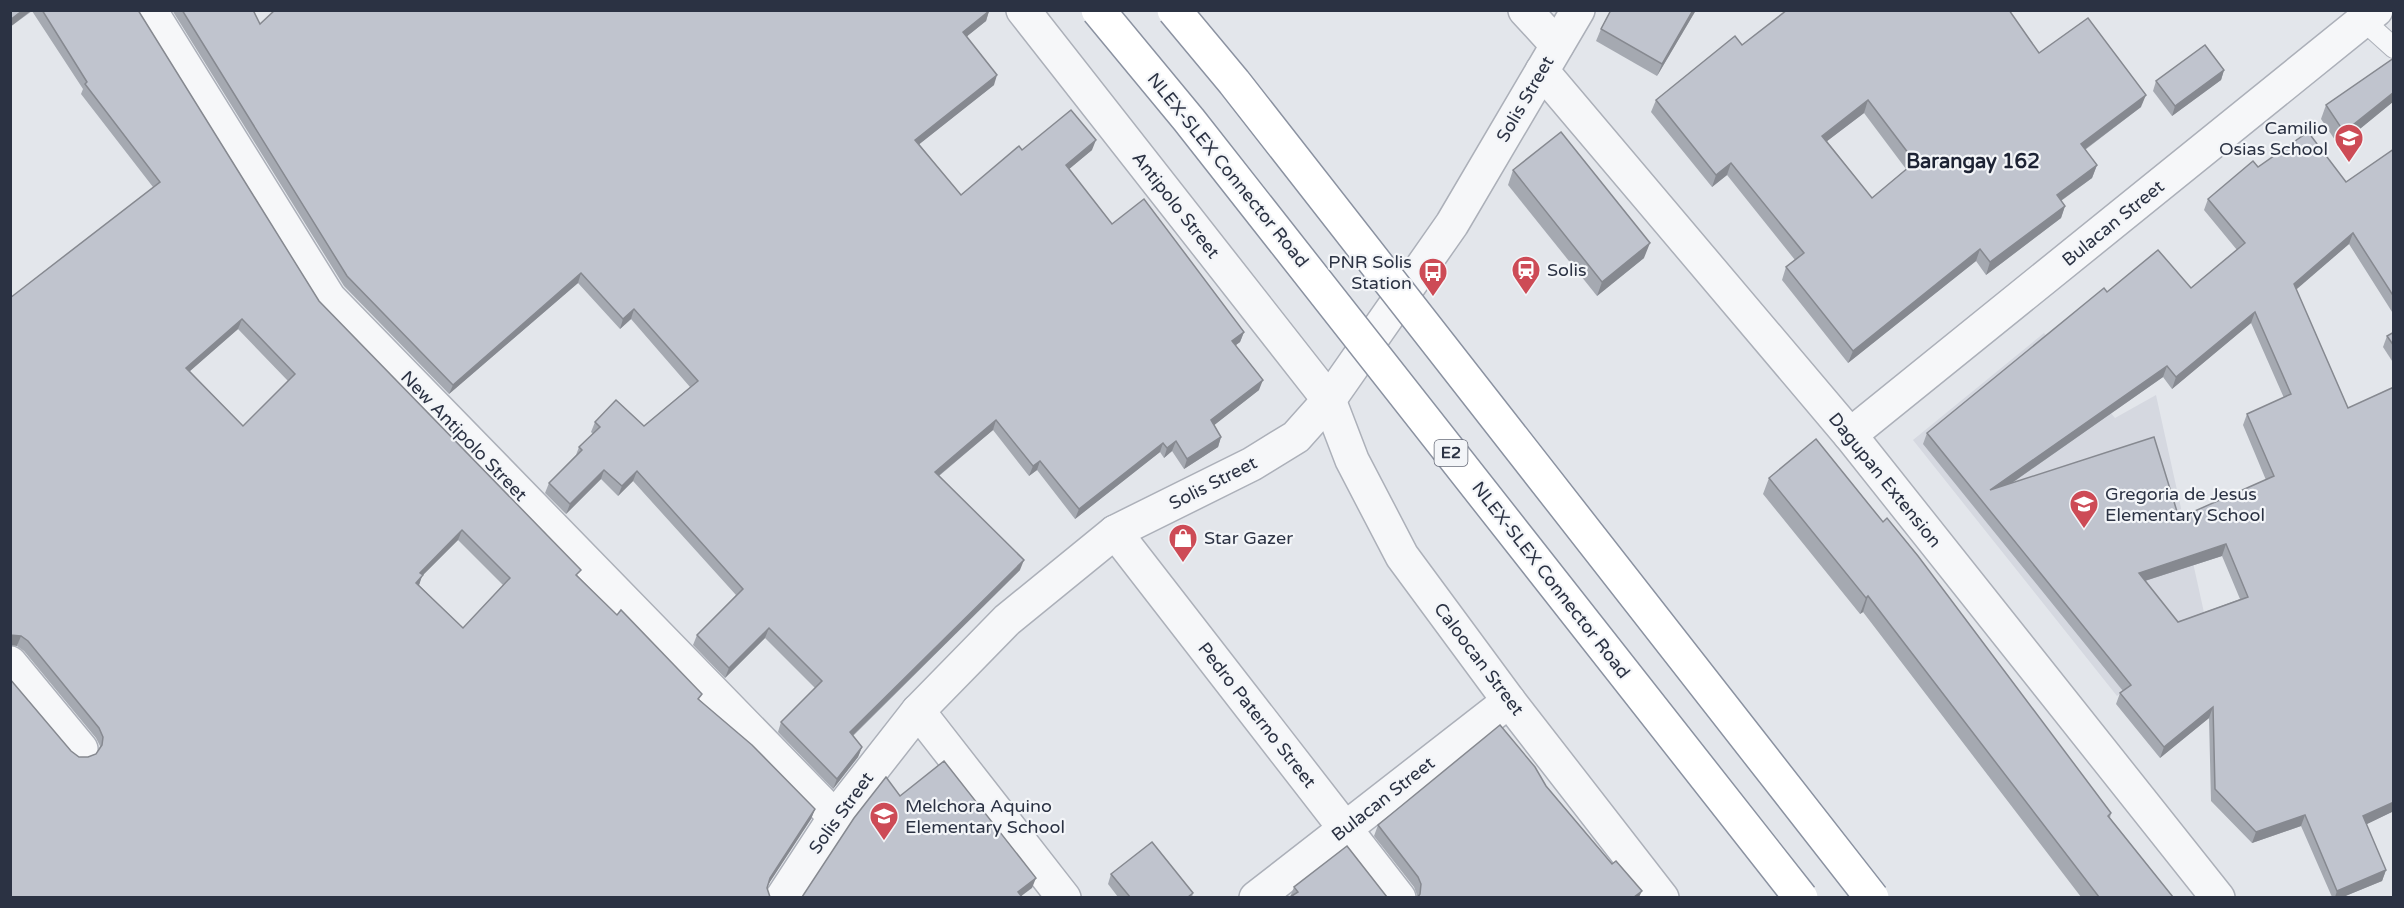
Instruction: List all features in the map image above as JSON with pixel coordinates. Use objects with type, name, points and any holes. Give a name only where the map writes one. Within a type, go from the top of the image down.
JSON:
[{"type":"highway","name":"NLEX-SLEX Connector Road","points":[[1098,10],[1189,120],[1801,897]]},
{"type":"highway","points":[[1174,10],[1234,82],[1872,897]]},
{"type":"street","name":"New Antipolo Street","points":[[150,10],[329,298],[835,817]]},
{"type":"street","name":"Antipolo Street","points":[[1023,10],[1329,400]]},
{"type":"street","name":"Dagupan Extension","points":[[1525,10],[1549,58],[2218,897]]},
{"type":"street","name":"Solis Street","points":[[782,897],[835,817],[918,711],[1007,620],[1115,532],[1261,459],[1296,437],[1329,400],[1452,224],[1578,10]]},
{"type":"street","name":"Bulacan Street","points":[[1850,435],[2370,16]]},
{"type":"street","name":"Caloocan Street","points":[[1329,400],[1352,460],[1402,556],[1509,701],[1662,897]]},
{"type":"street","name":"Pedro Paterno Street","points":[[1115,532],[1399,897]]},
{"type":"street","points":[[10,663],[81,749]]},
{"type":"street","name":"Bulacan Street","points":[[1256,897],[1509,701]]},
{"type":"street","points":[[918,711],[1064,897]]},
{"type":"lane","points":[[2370,16],[2394,48]]},
{"type":"shaded area","name":"Gregoria de Jesus Elementary School","points":[[2044,333],[2115,418],[2156,395],[2205,617],[2198,638],[2117,696],[1913,440]]},
{"type":"building","points":[[10,10],[23,10],[10,20]]},
{"type":"building","points":[[42,10],[138,10],[319,301],[581,570],[576,575],[617,615],[621,610],[702,694],[698,699],[752,745],[815,809],[770,878],[767,888],[770,897],[10,897],[10,679],[71,751],[79,757],[96,754],[102,745],[103,737],[99,728],[28,641],[21,636],[10,635],[10,298],[160,182],[85,84],[87,82]],"holes":[[[242,319],[295,374],[243,426],[186,368]],[[462,530],[510,578],[463,628],[416,583],[423,575],[420,573]]]},
{"type":"building","points":[[182,10],[253,10],[260,24],[275,10],[989,10],[963,32],[997,75],[915,140],[961,195],[1019,146],[1022,150],[1071,110],[1096,140],[1066,165],[1112,224],[1144,199],[1244,332],[1232,341],[1263,380],[1211,420],[1221,437],[1187,459],[1176,441],[1167,448],[1163,443],[1079,509],[1040,461],[1033,466],[996,420],[935,472],[1024,560],[850,732],[862,747],[837,779],[781,722],[822,681],[769,628],[729,668],[697,635],[743,589],[637,471],[622,486],[604,470],[570,504],[549,483],[582,450],[579,447],[600,427],[595,422],[616,400],[644,426],[698,381],[634,309],[623,319],[581,273],[453,385],[347,276]]},
{"type":"building","points":[[1611,10],[1693,10],[1662,64],[1601,29]]},
{"type":"building","points":[[1787,10],[2009,10],[2039,53],[2088,18],[2146,95],[2081,144],[2097,165],[2057,195],[2065,206],[1990,262],[1980,249],[1853,351],[1786,267],[1804,253],[1731,163],[1716,175],[1656,100],[1735,36],[1742,45]],"holes":[[[1868,100],[1915,162],[1872,198],[1822,136]]]},
{"type":"building","points":[[2205,45],[2224,70],[2175,106],[2156,81]]},
{"type":"building","points":[[2394,58],[2394,92],[2344,132],[2326,105]]},
{"type":"building","points":[[1561,132],[1650,243],[1602,282],[1513,170]]},
{"type":"building","points":[[2308,132],[2346,182],[2394,149],[2394,297],[2353,233],[2294,284],[2348,408],[2394,387],[2394,802],[2363,816],[2386,870],[2337,891],[2305,815],[2256,832],[2215,789],[2213,707],[2164,747],[2120,693],[2131,685],[1927,433],[2104,288],[2107,292],[2158,250],[2191,288],[2245,243],[2208,199],[2253,161],[2258,167]],"holes":[[[2255,312],[2291,394],[2247,414],[2274,476],[2179,518],[2154,437],[1990,490],[2167,366],[2176,377]],[[2226,544],[2248,597],[2178,622],[2139,573]]]},
{"type":"building","points":[[2394,332],[2394,346],[2387,336]]},
{"type":"building","points":[[1816,439],[1883,522],[1887,518],[1918,556],[2111,813],[2108,816],[2173,897],[2099,897],[1868,596],[1866,598],[1769,478]]},
{"type":"building","points":[[1500,725],[1535,767],[1546,786],[1612,864],[1616,861],[1642,891],[1634,897],[1418,897],[1421,884],[1418,877],[1378,825]]},
{"type":"building","points":[[944,761],[1036,878],[1018,892],[1022,897],[802,897],[854,818],[886,777],[900,796]]},
{"type":"building","points":[[1152,842],[1193,893],[1188,897],[1130,897],[1111,874]]},
{"type":"building","points":[[1347,846],[1387,897],[1290,897],[1298,892],[1294,887]]},
{"type":"place","name":"Camilio Osias School","points":[[2349,164]]},
{"type":"place","name":"Solis","points":[[1526,296]]},
{"type":"place","name":"PNR Solis Station","points":[[1433,298]]},
{"type":"place","name":"Gregoria de Jesus Elementary School","points":[[2084,530]]},
{"type":"place","name":"Star Gazer","points":[[1183,564]]},
{"type":"place","name":"Melchora Aquino Elementary School","points":[[884,842]]},
{"type":"district","name":"Barangay 162","points":[[1973,162]]}]
